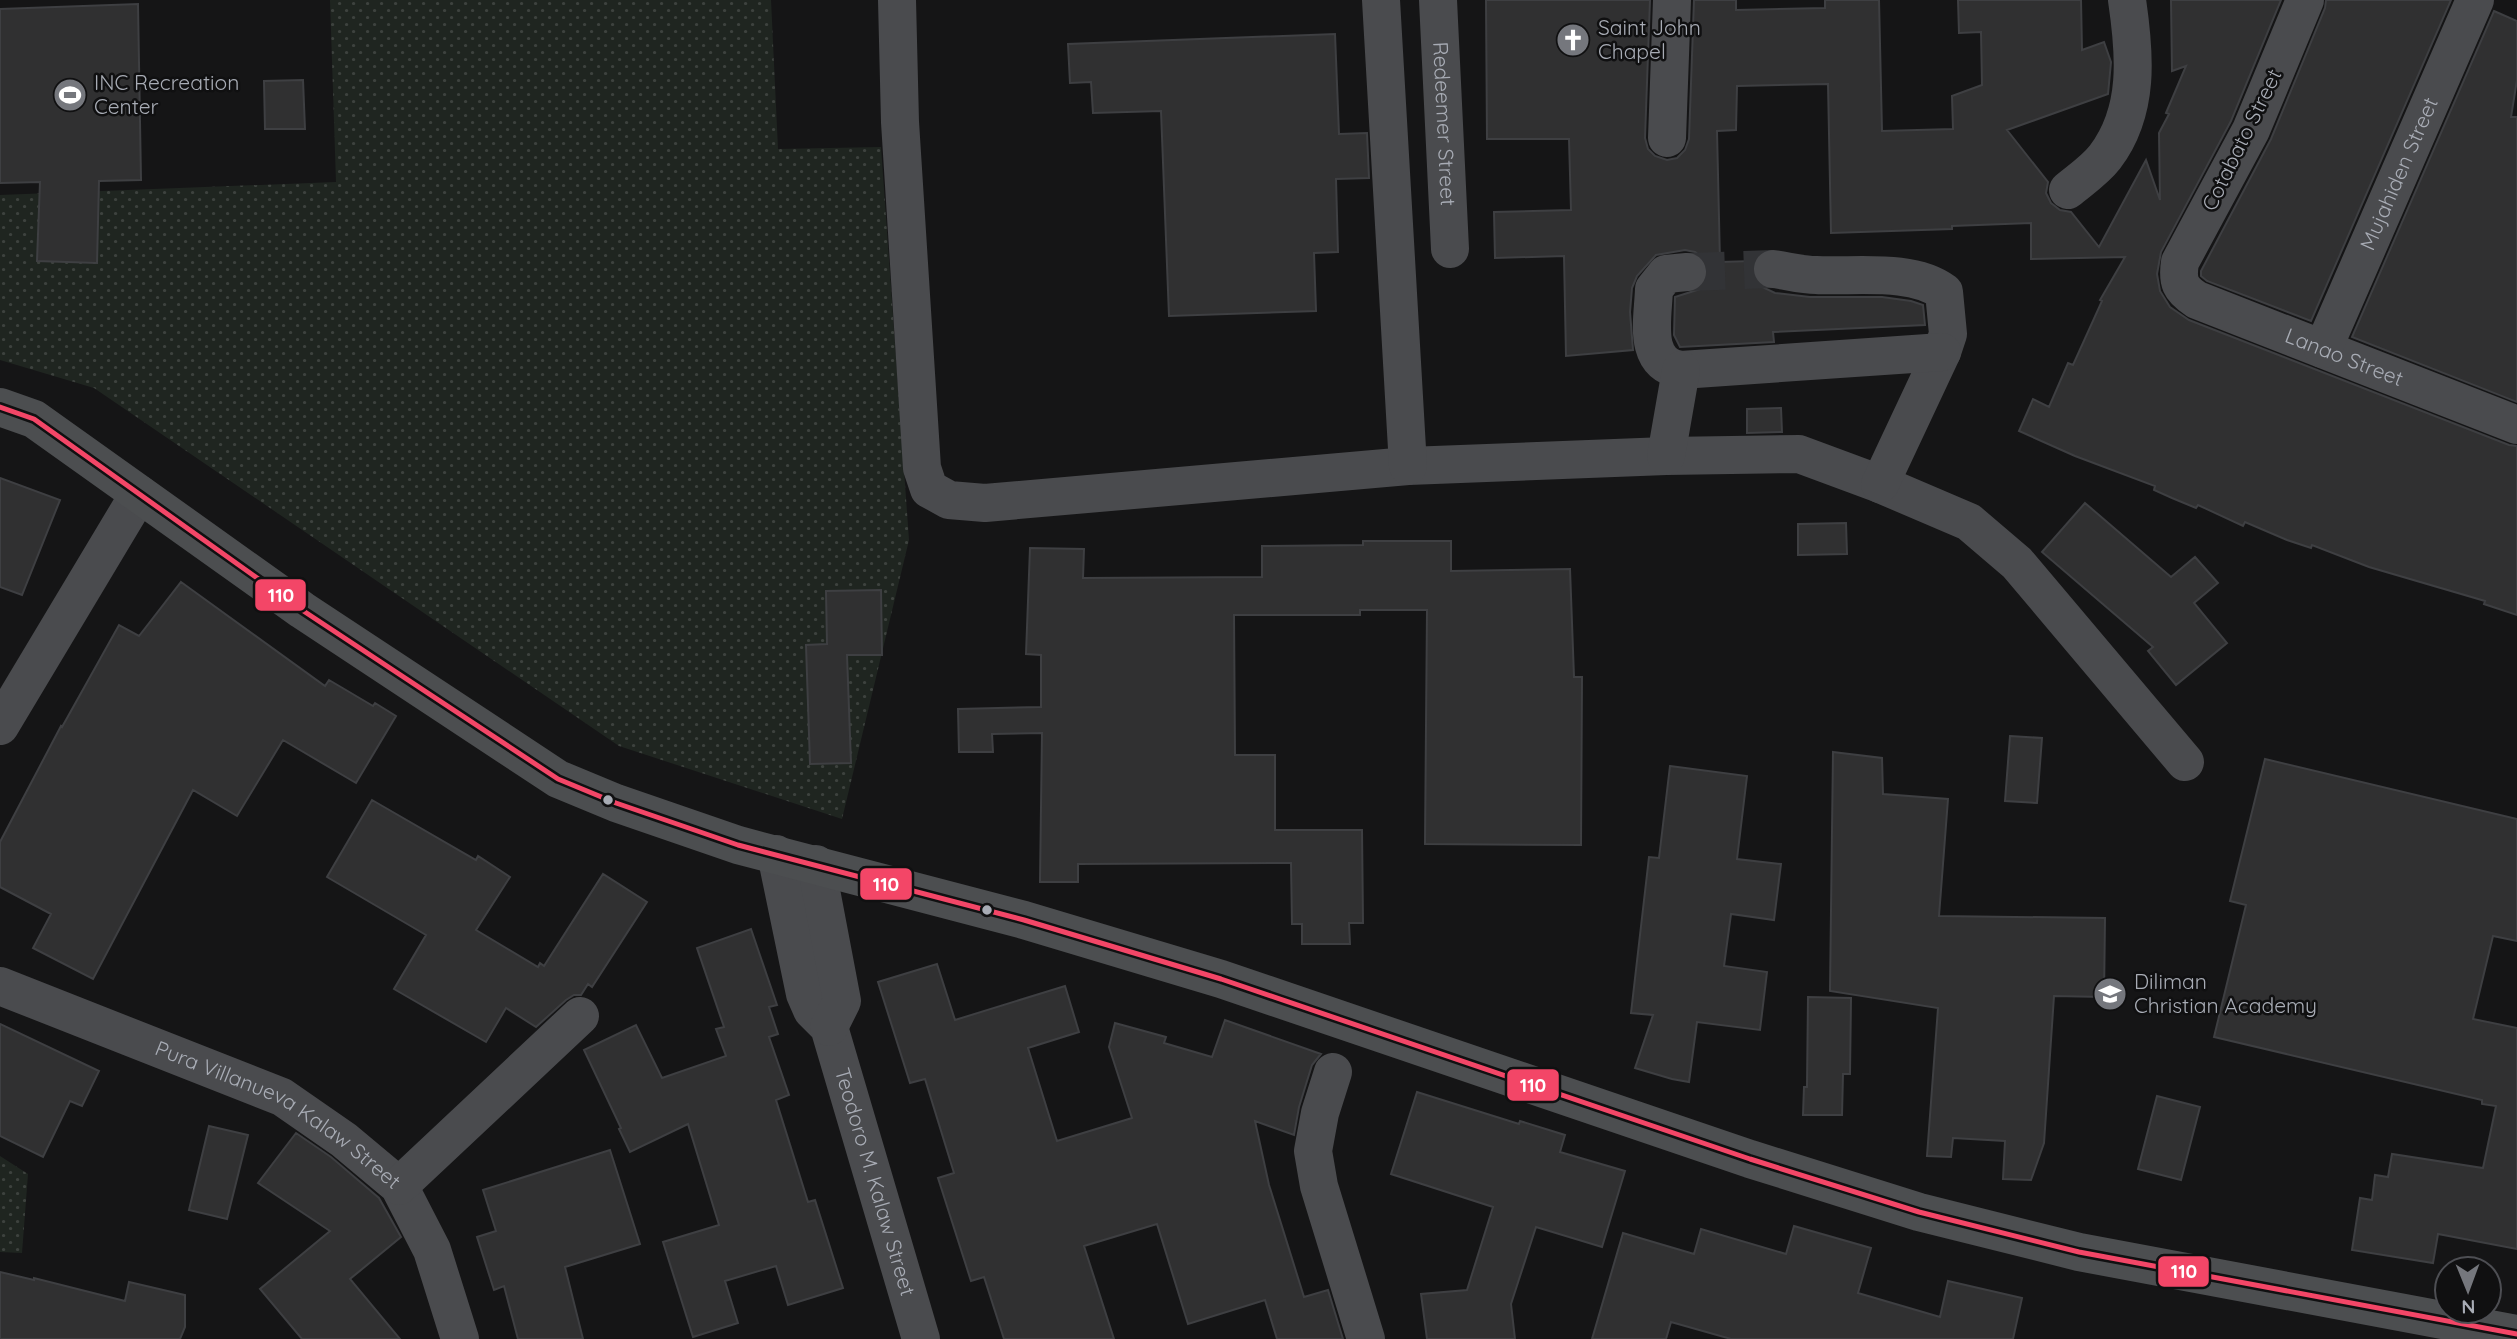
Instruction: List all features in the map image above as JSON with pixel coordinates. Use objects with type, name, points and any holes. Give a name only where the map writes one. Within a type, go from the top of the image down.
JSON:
[{"type":"main road","points":[[0,407],[34,419],[302,610],[558,779],[616,803],[738,845],[1024,920],[1221,979],[1737,1155],[1919,1212],[2079,1252],[2517,1334]]},
{"type":"street","points":[[897,0],[900,122],[922,468],[929,489],[949,500],[985,503],[1408,466],[1798,454],[1880,484],[1969,522],[2017,563],[2185,762]]},
{"type":"street","points":[[1381,0],[1408,466]]},
{"type":"street","name":"Redeemer Street","points":[[1438,0],[1450,249]]},
{"type":"street","points":[[1667,138],[1672,0]]},
{"type":"street","points":[[2068,190],[2104,158],[2122,129],[2132,90],[2134,64],[2127,0]]},
{"type":"street","name":"Cotabato Street","points":[[2178,279],[2180,262],[2251,130],[2305,0]]},
{"type":"street","name":"Mujahiden Street","points":[[2323,349],[2475,0]]},
{"type":"street","points":[[1773,269],[1812,275],[1914,278],[1931,283],[1944,292],[1948,334],[1880,484]]},
{"type":"street","points":[[1687,272],[1666,274],[1654,289],[1653,349],[1668,368],[1681,370],[1942,352]]},
{"type":"street","name":"Lanao Street","points":[[2178,279],[2182,291],[2196,300],[2517,425]]},
{"type":"street","points":[[1666,456],[1681,370]]},
{"type":"street","points":[[0,726],[139,494]]},
{"type":"street","name":"Teodoro M. Kalaw Street","points":[[776,854],[804,994],[812,1010],[829,1027],[921,1339]]},
{"type":"street","points":[[816,864],[842,1001],[829,1027]]},
{"type":"street","name":"Pura Villanueva Kalaw Street","points":[[0,986],[282,1097],[344,1140],[399,1186],[432,1251],[460,1339]]},
{"type":"street","points":[[399,1186],[580,1016]]},
{"type":"street","points":[[1334,1072],[1320,1113],[1313,1151],[1319,1186],[1366,1339]]},
{"type":"shaded area","points":[[330,0],[771,0],[778,149],[881,147],[909,540],[842,819],[619,746],[94,388],[0,360],[0,195],[336,182]]},
{"type":"shaded area","points":[[0,1156],[28,1174],[22,1253],[0,1252]]},
{"type":"building","points":[[1486,0],[1650,0],[1645,138],[1648,149],[1655,156],[1667,160],[1677,158],[1685,150],[1689,139],[1694,0],[1736,0],[1736,10],[1825,8],[1825,0],[1879,0],[1882,131],[1953,129],[1952,96],[1982,85],[1981,32],[1959,33],[1958,0],[2081,0],[2082,50],[2104,42],[2111,62],[2108,94],[2007,130],[2048,182],[2046,193],[2051,203],[2060,210],[2071,212],[2099,247],[2146,160],[2160,200],[2159,133],[2169,114],[2166,113],[2186,66],[2172,71],[2171,0],[2281,0],[2231,121],[2161,252],[2157,274],[2160,291],[2170,307],[2189,320],[2517,446],[2517,615],[2484,604],[2485,601],[2369,567],[2312,545],[2311,548],[2287,540],[2245,522],[2243,526],[2198,505],[2196,508],[2154,490],[2155,486],[2075,456],[2019,431],[2033,399],[2049,407],[2068,363],[2073,365],[2102,301],[2100,300],[2125,257],[2031,259],[2031,223],[1831,233],[1828,84],[1737,86],[1736,130],[1717,131],[1720,262],[1753,261],[1753,278],[1760,286],[1775,293],[1810,297],[1882,297],[1911,301],[1923,305],[1925,325],[1773,332],[1774,342],[1680,347],[1674,335],[1675,297],[1700,289],[1707,282],[1709,271],[1704,259],[1695,252],[1685,250],[1656,255],[1637,276],[1632,288],[1630,312],[1633,350],[1566,356],[1564,256],[1495,258],[1494,212],[1571,210],[1569,139],[1487,139]]},
{"type":"building","points":[[2326,0],[2451,0],[2311,321],[2207,281],[2201,276],[2201,271],[2271,139]]},
{"type":"building","name":"INC Recreation Center","points":[[138,4],[141,180],[99,181],[97,263],[37,261],[40,182],[0,183],[0,9]]},
{"type":"building","points":[[2494,11],[2517,21],[2517,80],[2511,117],[2517,117],[2517,402],[2352,337]]},
{"type":"building","points":[[1335,34],[1339,134],[1367,133],[1369,178],[1336,179],[1338,252],[1314,253],[1316,311],[1169,316],[1161,111],[1093,113],[1091,82],[1070,83],[1068,44]]},
{"type":"building","points":[[303,80],[305,129],[265,129],[264,81]]},
{"type":"building","points":[[1781,408],[1782,432],[1747,433],[1747,409]]},
{"type":"building","points":[[0,478],[60,500],[22,595],[0,587]]},
{"type":"building","points":[[2085,503],[2171,577],[2195,557],[2218,583],[2194,603],[2227,643],[2176,685],[2148,651],[2153,647],[2042,552]]},
{"type":"building","points":[[1846,523],[1847,554],[1798,555],[1798,524]]},
{"type":"building","points":[[1363,541],[1451,541],[1451,571],[1570,569],[1574,677],[1582,677],[1581,845],[1425,844],[1427,610],[1360,610],[1360,615],[1234,615],[1235,755],[1275,755],[1275,830],[1362,830],[1363,923],[1349,923],[1350,944],[1302,944],[1302,924],[1292,924],[1291,863],[1078,864],[1078,882],[1040,882],[1042,733],[992,734],[993,752],[959,752],[958,709],[1041,707],[1041,655],[1026,654],[1030,548],[1084,549],[1083,578],[1262,577],[1262,546],[1363,545]]},
{"type":"building","points":[[181,582],[325,686],[329,680],[396,716],[356,783],[283,740],[237,816],[193,790],[93,979],[33,948],[51,914],[0,887],[0,842],[61,726],[119,625],[139,636]]},
{"type":"building","points":[[881,590],[882,655],[847,655],[851,763],[810,764],[806,645],[827,644],[826,591]]},
{"type":"building","points":[[2010,736],[2042,738],[2037,803],[2005,801]]},
{"type":"building","points":[[1833,752],[1882,758],[1883,794],[1948,799],[1939,916],[2105,918],[2104,997],[2054,996],[2044,1143],[2031,1180],[2003,1179],[2005,1141],[1953,1138],[1951,1157],[1927,1156],[1938,1008],[1830,991]]},
{"type":"building","points":[[2265,759],[2517,819],[2517,941],[2493,936],[2473,1019],[2517,1028],[2517,1249],[2438,1234],[2433,1263],[2352,1250],[2360,1198],[2372,1200],[2375,1175],[2388,1177],[2392,1154],[2483,1168],[2496,1106],[2482,1104],[2482,1100],[2214,1037],[2246,905],[2230,901]]},
{"type":"building","points":[[1670,766],[1747,776],[1737,859],[1781,864],[1774,920],[1731,914],[1724,966],[1767,972],[1760,1030],[1697,1022],[1689,1082],[1635,1068],[1653,1015],[1631,1013],[1649,857],[1659,858]]},
{"type":"building","points":[[372,800],[476,860],[478,856],[510,877],[476,930],[538,967],[540,963],[544,966],[603,874],[647,902],[592,987],[588,984],[581,995],[574,995],[566,1000],[536,1027],[506,1008],[486,1042],[394,989],[426,935],[327,877]]},
{"type":"building","points":[[751,929],[777,1005],[769,1007],[778,1034],[769,1037],[789,1095],[776,1100],[808,1202],[815,1200],[843,1288],[788,1305],[776,1266],[725,1281],[738,1323],[693,1337],[663,1242],[719,1225],[688,1124],[630,1152],[584,1050],[636,1025],[662,1078],[726,1056],[716,1029],[724,1027],[697,948]]},
{"type":"building","points":[[937,964],[955,1020],[1065,986],[1079,1032],[1028,1048],[1057,1141],[1132,1118],[1109,1047],[1115,1023],[1166,1037],[1164,1043],[1212,1057],[1225,1020],[1321,1054],[1312,1065],[1299,1107],[1294,1135],[1255,1121],[1269,1185],[1304,1297],[1328,1290],[1343,1339],[1277,1339],[1265,1300],[1188,1324],[1157,1224],[1084,1246],[1114,1339],[1004,1339],[984,1277],[971,1281],[938,1178],[954,1173],[925,1079],[910,1083],[878,982]]},
{"type":"building","points":[[1808,997],[1851,998],[1850,1074],[1843,1074],[1842,1115],[1803,1115],[1804,1087],[1807,1087]]},
{"type":"building","points":[[0,1024],[99,1071],[82,1106],[70,1101],[43,1157],[0,1136]]},
{"type":"building","points":[[1417,1092],[1519,1124],[1520,1121],[1565,1135],[1560,1152],[1625,1171],[1602,1247],[1536,1227],[1511,1304],[1515,1339],[1427,1339],[1421,1294],[1467,1290],[1493,1207],[1391,1174]]},
{"type":"building","points":[[2157,1096],[2200,1107],[2181,1180],[2138,1169]]},
{"type":"building","points":[[209,1126],[248,1135],[227,1219],[189,1210]]},
{"type":"building","points":[[296,1133],[331,1157],[379,1198],[401,1237],[350,1279],[400,1339],[302,1339],[260,1289],[330,1231],[258,1183]]},
{"type":"building","points":[[610,1150],[640,1244],[565,1267],[583,1339],[518,1339],[504,1286],[494,1290],[477,1237],[496,1231],[483,1190]]},
{"type":"building","points":[[1794,1226],[1871,1248],[1858,1293],[1940,1317],[1948,1281],[2022,1298],[2013,1339],[1731,1339],[1671,1322],[1666,1339],[1592,1339],[1623,1233],[1694,1254],[1701,1229],[1786,1254]]},
{"type":"building","points":[[0,1272],[125,1301],[129,1282],[185,1295],[185,1327],[180,1339],[0,1339]]},
{"type":"tunnel","points":[[1687,272],[1773,269]]},
{"type":"transit line","name":"110","points":[[0,407],[34,419],[302,610],[558,779],[616,803],[738,845],[1024,920],[1221,979],[1750,1159],[1919,1212],[2079,1252],[2517,1334]]},
{"type":"place","name":"Saint John Chapel","points":[[1573,40]]},
{"type":"place","name":"INC Recreation Center","points":[[70,95]]},
{"type":"place","name":"Diliman Christian Academy","points":[[2110,994]]}]
